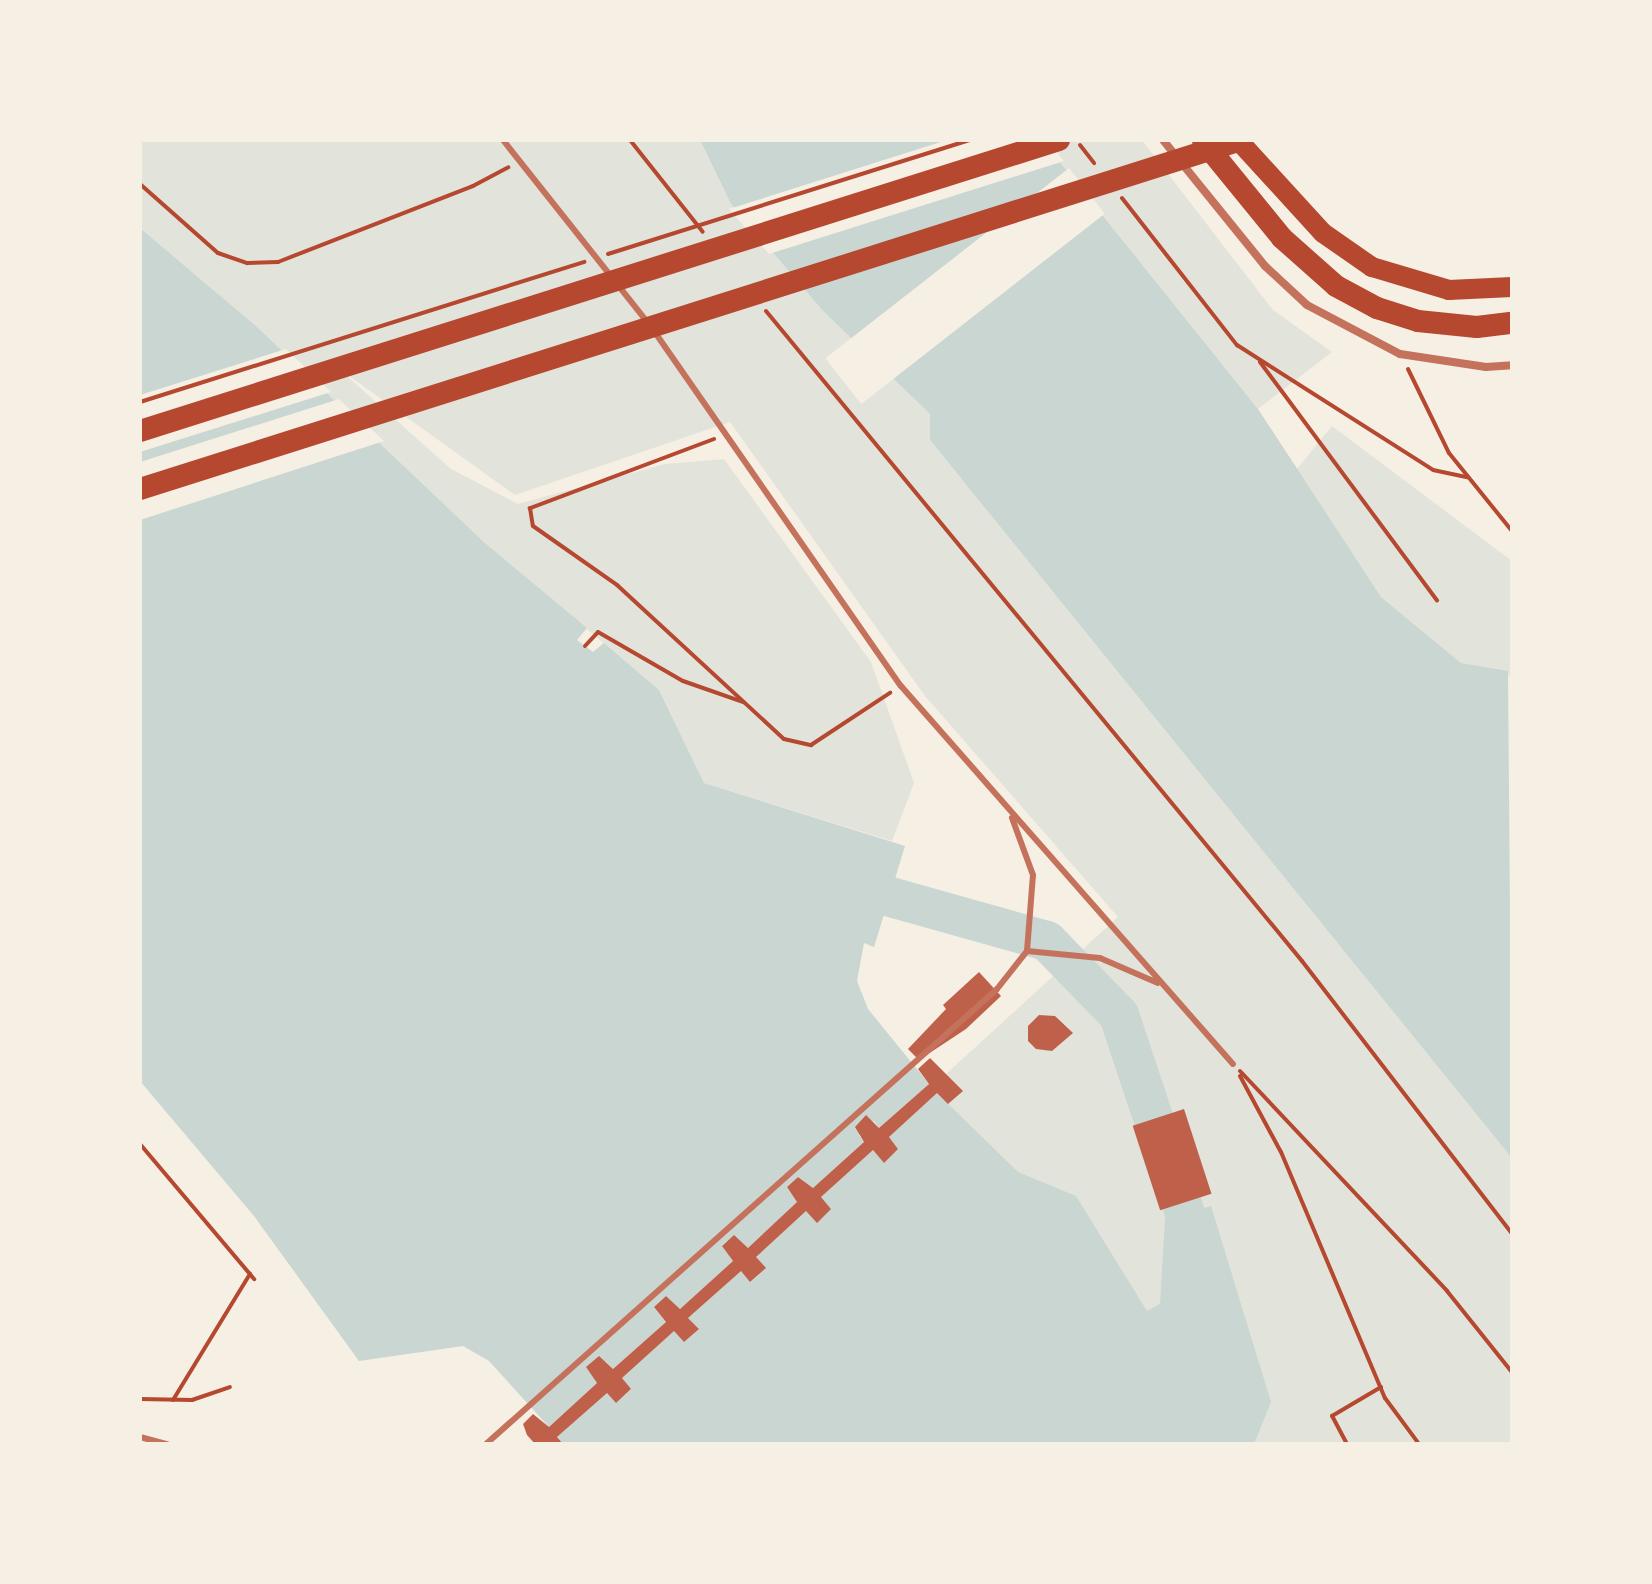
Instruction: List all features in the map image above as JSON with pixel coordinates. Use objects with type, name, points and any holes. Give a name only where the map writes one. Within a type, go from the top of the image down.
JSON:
[{"type":"highway","points":[[140,431],[1059,140]]},
{"type":"highway","points":[[1203,140],[1282,238],[1336,286],[1377,308],[1418,321],[1467,327],[1512,323]]},
{"type":"highway","points":[[140,489],[1240,140],[1323,233],[1372,267],[1449,290],[1512,287]]},
{"type":"street","points":[[1163,140],[1265,266],[1307,305],[1400,354],[1486,367],[1512,365]]},
{"type":"lane","points":[[503,140],[671,352],[724,436],[901,686],[1233,1064]]},
{"type":"lane","points":[[486,1444],[997,989],[1027,951],[1033,875],[1011,814]]},
{"type":"lane","points":[[1027,951],[1100,958],[1161,984]]},
{"type":"lane","points":[[140,1437],[167,1444]]},
{"type":"path","points":[[630,140],[706,236]]},
{"type":"path","points":[[140,402],[970,140]]},
{"type":"path","points":[[1076,140],[1104,176]]},
{"type":"path","points":[[140,184],[218,253],[247,263],[278,262],[369,222],[473,186],[520,160]]},
{"type":"path","points":[[1114,188],[1237,345],[1433,470],[1467,477]]},
{"type":"path","points":[[763,308],[1302,961],[1512,1234]]},
{"type":"path","points":[[1400,354],[1449,453],[1512,531]]},
{"type":"path","points":[[1260,362],[1437,600]]},
{"type":"path","points":[[724,436],[530,508],[533,526],[617,585],[784,739],[811,745],[901,686]]},
{"type":"path","points":[[585,646],[598,632],[683,681],[746,703]]},
{"type":"path","points":[[1233,1064],[1447,1291],[1512,1372]]},
{"type":"path","points":[[1233,1064],[1281,1152],[1381,1387],[1419,1444]]},
{"type":"path","points":[[140,1144],[252,1276],[173,1400]]},
{"type":"path","points":[[140,1399],[173,1400],[230,1387]]},
{"type":"path","points":[[1347,1444],[1332,1416],[1381,1387]]},
{"type":"shaded area","points":[[140,140],[700,140],[731,204],[824,312],[930,414],[930,440],[1233,812],[1512,923],[1512,1444],[577,1444],[568,1419],[1118,917],[925,696],[730,422],[515,495],[338,368],[451,469],[518,504],[665,464],[724,459],[871,662],[914,783],[892,841],[704,783],[659,690],[485,543],[256,326],[140,228]]},
{"type":"shaded area","points":[[700,140],[1042,140],[1258,409],[1381,597],[1461,663],[1508,671],[1512,1158],[930,440],[930,414],[824,312],[731,204]]},
{"type":"shaded area","points":[[1042,140],[1142,140],[1273,310],[1332,352],[1258,409]]},
{"type":"shaded area","points":[[140,228],[256,326],[485,543],[587,628],[577,640],[593,652],[604,643],[659,690],[704,783],[905,846],[874,947],[864,943],[857,981],[868,1009],[929,1084],[879,1128],[874,1121],[859,1135],[864,1142],[813,1188],[798,1177],[787,1187],[797,1202],[748,1248],[734,1236],[722,1245],[733,1261],[680,1309],[666,1296],[654,1307],[666,1322],[613,1369],[606,1362],[593,1373],[597,1383],[549,1427],[489,1361],[463,1346],[359,1361],[254,1216],[140,1081]]},
{"type":"shaded area","points":[[1332,426],[1512,561],[1512,676],[1461,663],[1381,597],[1296,470]]},
{"type":"shaded area","points":[[937,1093],[1018,1172],[1076,1196],[1147,1311],[1160,1304],[1165,1219],[1211,1206],[1271,1402],[1254,1444],[563,1444],[557,1437],[607,1393],[616,1403],[631,1390],[622,1378],[674,1331],[684,1342],[699,1329],[688,1318],[741,1271],[751,1282],[765,1269],[756,1257],[806,1211],[817,1222],[831,1209],[821,1197],[873,1150],[884,1163],[898,1149],[889,1137]]},
{"type":"pier","points":[[947,140],[1047,140],[1064,161],[769,254],[729,209]]},
{"type":"pier","points":[[1069,168],[1105,214],[861,404],[826,358]]},
{"type":"pier","points":[[286,349],[331,392],[140,452],[140,395]]},
{"type":"pier","points":[[339,399],[384,441],[140,520],[140,462]]},
{"type":"building","points":[[979,972],[1001,996],[966,1029],[919,1060],[908,1049],[946,1009],[943,1005]]},
{"type":"building","points":[[1039,1015],[1055,1016],[1073,1033],[1052,1051],[1036,1049],[1028,1041],[1028,1026]]},
{"type":"building","points":[[930,1058],[963,1091],[948,1104],[937,1093],[889,1137],[898,1149],[884,1163],[873,1150],[821,1197],[831,1209],[817,1223],[806,1211],[756,1257],[766,1268],[750,1282],[741,1271],[688,1318],[699,1329],[684,1342],[674,1331],[622,1378],[631,1389],[616,1403],[607,1393],[557,1437],[563,1444],[535,1444],[523,1424],[533,1414],[549,1427],[597,1383],[586,1367],[599,1356],[613,1369],[666,1322],[654,1307],[666,1296],[680,1309],[733,1261],[722,1246],[734,1235],[748,1248],[797,1202],[787,1187],[798,1177],[813,1188],[864,1142],[855,1127],[866,1115],[879,1128],[929,1084],[918,1069]]},
{"type":"building","points":[[1184,1109],[1212,1194],[1160,1210],[1133,1126]]},
{"type":"waterway","points":[[837,893],[862,889],[1047,941],[1119,1015],[1202,1265]]}]
